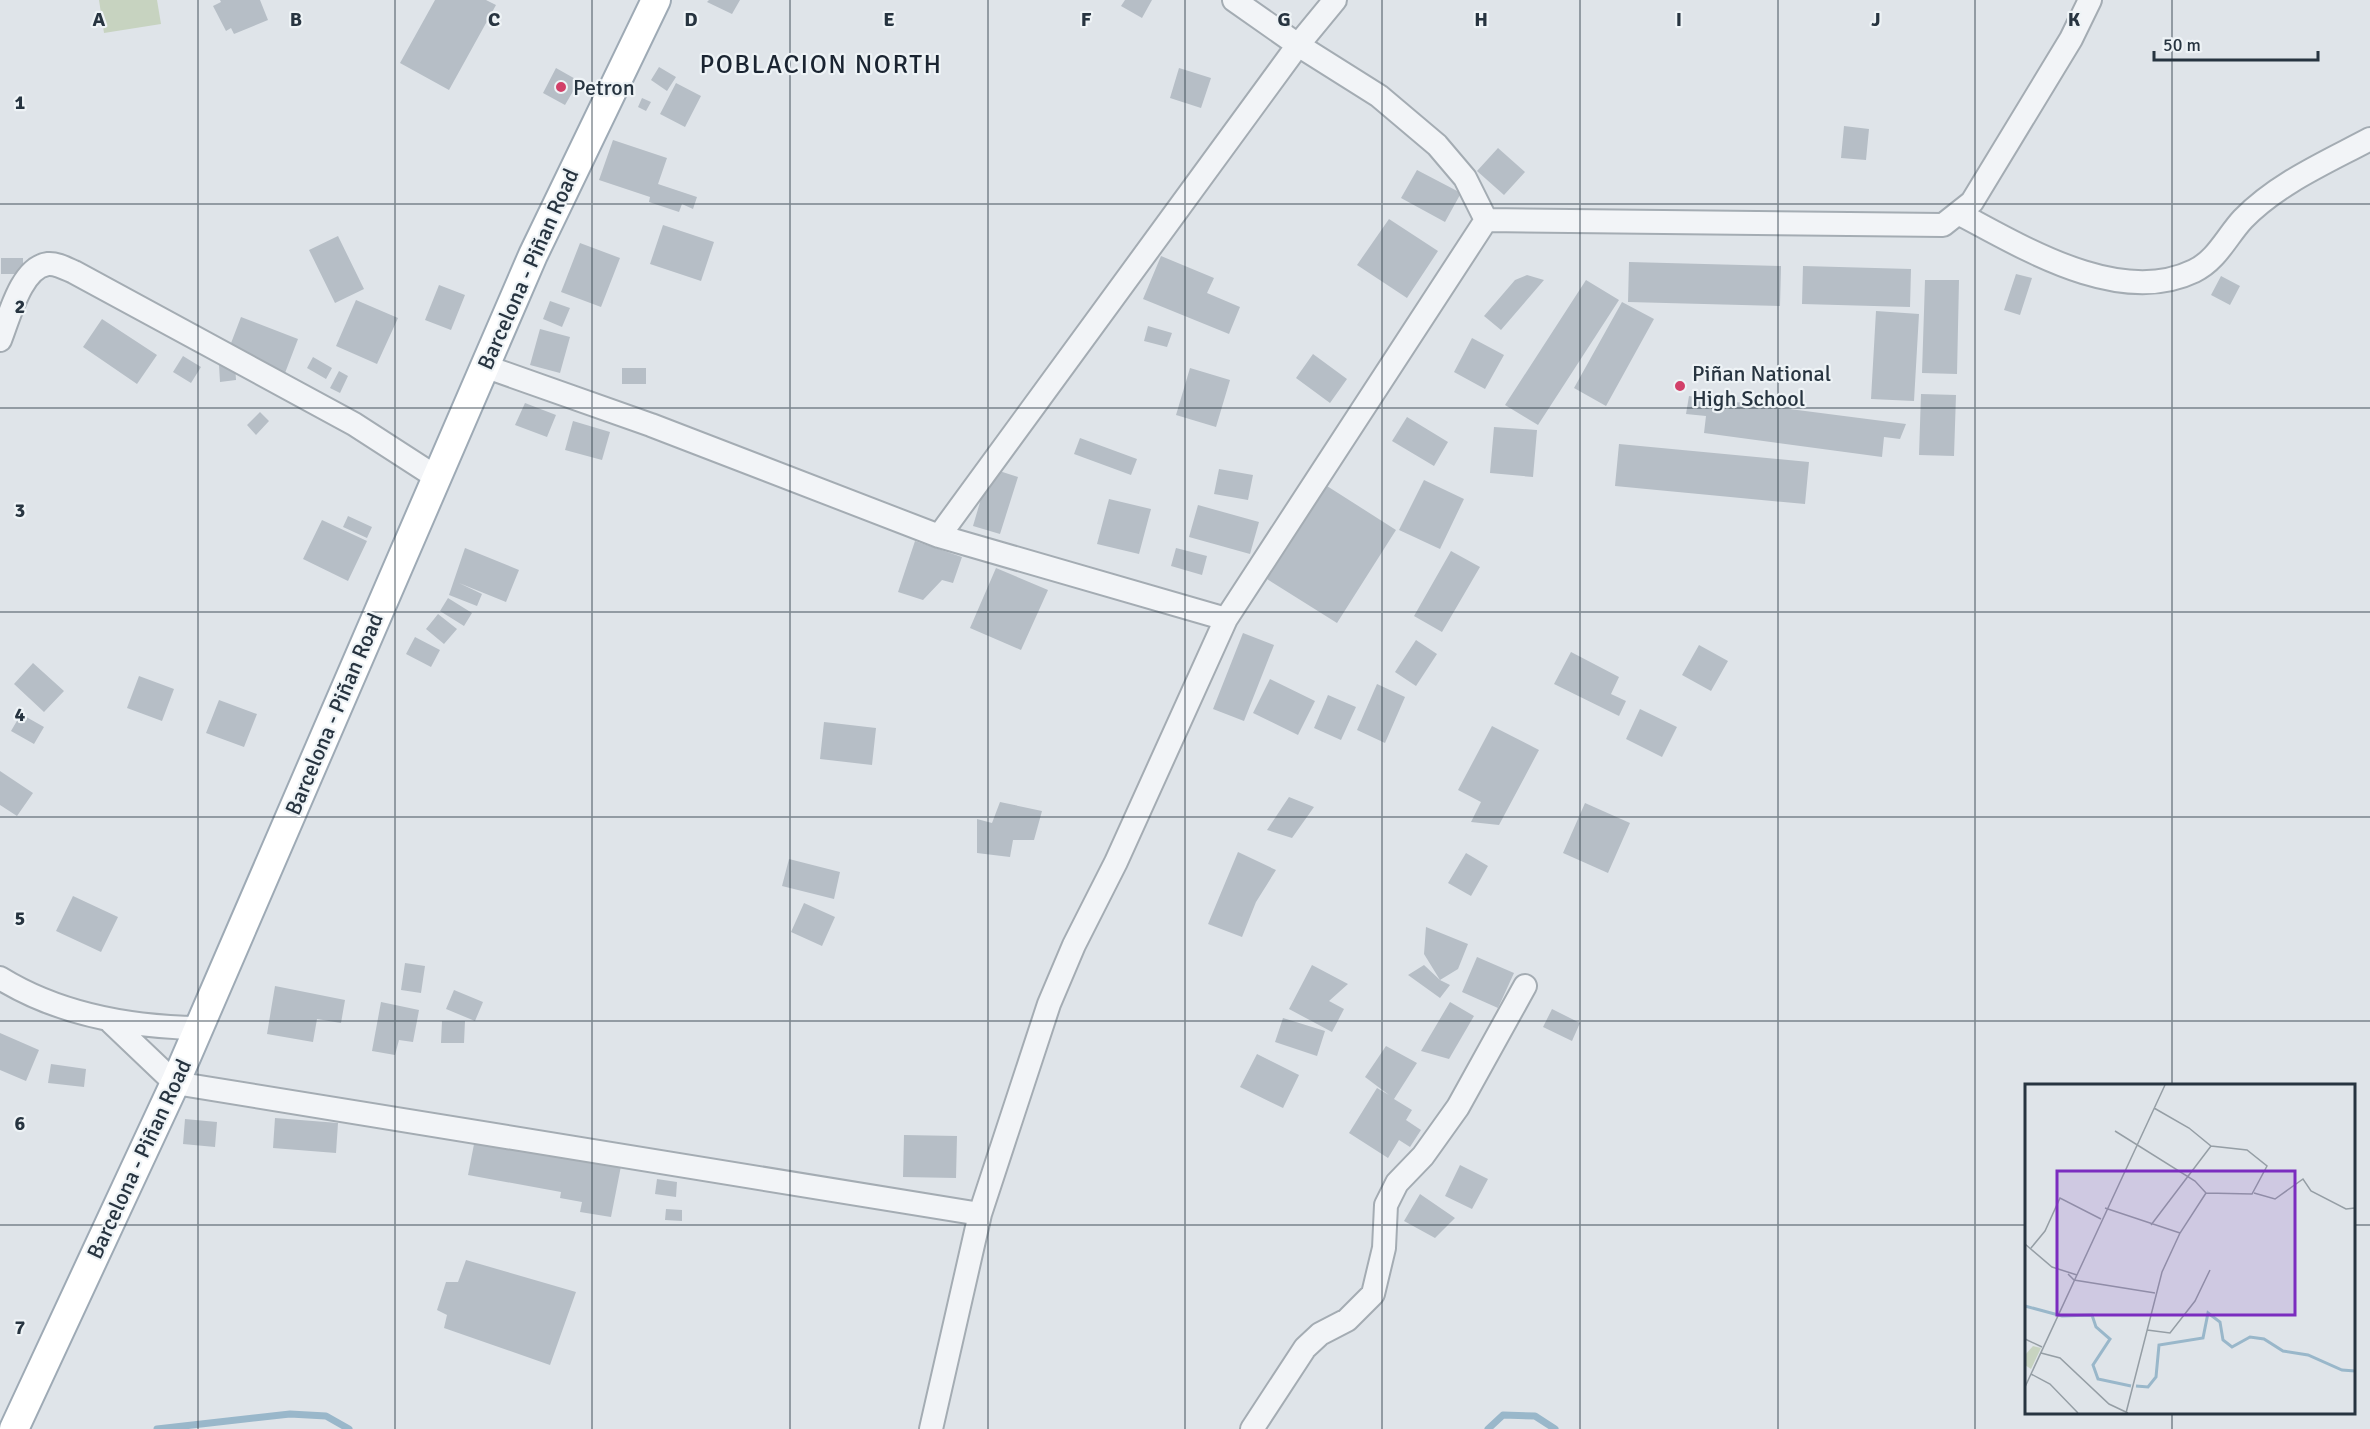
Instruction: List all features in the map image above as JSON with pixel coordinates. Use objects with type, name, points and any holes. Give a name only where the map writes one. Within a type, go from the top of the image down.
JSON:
[{"type":"main road","name":"Barcelona - Piñan Road","points":[[14,1429],[175,1083],[533,255],[656,0]]},
{"type":"street","points":[[1234,0],[1298,45],[1379,96],[1437,145],[1466,178],[1486,220]]},
{"type":"street","points":[[939,536],[1298,45],[1335,0]]},
{"type":"street","points":[[1486,220],[1761,221],[1943,225],[1960,214],[1972,202],[2071,39],[2090,0]]},
{"type":"street","points":[[1960,214],[2071,269],[2146,282],[2169,280],[2196,270],[2218,252],[2243,219],[2275,192],[2370,139]]},
{"type":"street","points":[[931,1429],[980,1214],[1049,1004],[1074,945],[1116,862],[1226,619],[1486,220]]},
{"type":"street","points":[[0,340],[25,278],[35,268],[50,263],[75,272],[354,424],[436,477]]},
{"type":"street","points":[[484,366],[651,426],[939,536],[1226,619]]},
{"type":"street","points":[[0,978],[73,1011],[111,1022],[199,1028]]},
{"type":"street","points":[[1252,1429],[1305,1348],[1320,1334],[1347,1320],[1373,1294],[1384,1248],[1386,1205],[1397,1183],[1423,1156],[1458,1107],[1526,986]]},
{"type":"street","points":[[111,1022],[175,1083],[980,1214]]},
{"type":"green space","points":[[99,0],[157,0],[161,24],[104,33]]},
{"type":"building","points":[[220,0],[260,0],[268,20],[234,34],[231,28],[226,31],[213,6],[221,2]]},
{"type":"building","points":[[435,0],[486,0],[496,5],[449,90],[400,63]]},
{"type":"building","points":[[709,0],[740,0],[732,14],[707,2]]},
{"type":"building","points":[[1125,0],[1152,0],[1142,18],[1121,6]]},
{"type":"building","points":[[659,67],[676,77],[667,91],[651,80]]},
{"type":"building","name":"Petron","points":[[556,68],[579,81],[565,105],[543,93]]},
{"type":"building","points":[[1179,68],[1211,78],[1201,108],[1170,98]]},
{"type":"building","points":[[676,83],[701,96],[685,127],[660,114]]},
{"type":"building","points":[[642,98],[651,102],[646,111],[638,107]]},
{"type":"building","points":[[1844,126],[1869,129],[1866,160],[1841,158]]},
{"type":"building","points":[[613,140],[667,158],[658,184],[697,197],[693,209],[682,204],[679,212],[649,202],[650,197],[599,180]]},
{"type":"building","points":[[1498,148],[1525,172],[1504,195],[1477,171]]},
{"type":"building","points":[[1417,170],[1461,193],[1445,222],[1401,198]]},
{"type":"building","points":[[1389,219],[1438,251],[1407,298],[1357,265]]},
{"type":"building","points":[[663,225],[714,242],[701,281],[650,264]]},
{"type":"building","points":[[338,236],[364,289],[335,303],[309,250]]},
{"type":"building","points":[[580,243],[620,258],[601,307],[561,292]]},
{"type":"building","points":[[1161,256],[1214,278],[1207,293],[1240,307],[1229,334],[1143,299]]},
{"type":"building","points":[[1,258],[23,258],[23,274],[1,274]]},
{"type":"building","points":[[1629,262],[1781,266],[1780,306],[1628,302]]},
{"type":"building","points":[[1803,266],[1911,269],[1910,307],[1802,304]]},
{"type":"building","points":[[2016,274],[2032,278],[2020,315],[2004,310]]},
{"type":"building","points":[[1527,275],[1544,280],[1501,330],[1484,316],[1515,280]]},
{"type":"building","points":[[2221,276],[2240,286],[2230,305],[2211,295]]},
{"type":"building","points":[[1586,280],[1619,300],[1538,425],[1505,405]]},
{"type":"building","points":[[1925,280],[1959,280],[1957,374],[1922,373]]},
{"type":"building","points":[[439,285],[465,295],[451,330],[425,320]]},
{"type":"building","points":[[356,300],[398,318],[377,364],[336,346]]},
{"type":"building","points":[[550,301],[570,308],[562,327],[543,319]]},
{"type":"building","points":[[1622,302],[1654,319],[1606,406],[1574,388]]},
{"type":"building","points":[[1876,311],[1919,314],[1914,401],[1871,399]]},
{"type":"building","points":[[241,317],[298,339],[285,373],[228,351]]},
{"type":"building","points":[[102,319],[157,355],[137,384],[83,347]]},
{"type":"building","points":[[1148,326],[1172,333],[1167,347],[1144,341]]},
{"type":"building","points":[[540,329],[570,337],[560,373],[530,365]]},
{"type":"building","points":[[1472,338],[1504,355],[1485,389],[1454,372]]},
{"type":"building","points":[[1313,354],[1347,379],[1330,403],[1296,378]]},
{"type":"building","points":[[183,356],[201,367],[191,383],[173,372]]},
{"type":"building","points":[[313,357],[332,368],[326,379],[307,368]]},
{"type":"building","points":[[235,364],[236,380],[220,382],[219,365]]},
{"type":"building","points":[[622,368],[646,368],[646,384],[622,384]]},
{"type":"building","points":[[1190,368],[1230,380],[1216,427],[1176,415]]},
{"type":"building","points":[[339,371],[348,376],[340,393],[330,388]]},
{"type":"building","points":[[1921,394],[1956,395],[1954,456],[1919,455]]},
{"type":"building","points":[[1689,396],[1906,424],[1900,439],[1884,437],[1882,457],[1704,433],[1706,416],[1686,414]]},
{"type":"building","points":[[525,403],[556,415],[547,437],[515,425]]},
{"type":"building","points":[[260,412],[269,421],[256,435],[247,425]]},
{"type":"building","points":[[1407,417],[1448,442],[1434,466],[1392,441]]},
{"type":"building","points":[[573,421],[610,432],[602,460],[565,450]]},
{"type":"building","points":[[1494,427],[1537,430],[1533,477],[1490,473]]},
{"type":"building","points":[[1080,438],[1137,459],[1131,475],[1074,454]]},
{"type":"building","points":[[1619,444],[1809,462],[1805,504],[1615,486]]},
{"type":"building","points":[[990,468],[1018,477],[1000,534],[973,526]]},
{"type":"building","points":[[1219,469],[1253,475],[1248,500],[1214,494]]},
{"type":"building","points":[[1424,480],[1464,499],[1440,549],[1399,530]]},
{"type":"building","points":[[1327,486],[1396,530],[1337,623],[1267,579]]},
{"type":"building","points":[[1109,499],[1151,509],[1139,554],[1097,544]]},
{"type":"building","points":[[1198,505],[1259,522],[1250,554],[1189,537]]},
{"type":"building","points":[[348,516],[372,527],[367,538],[343,527]]},
{"type":"building","points":[[322,520],[367,541],[348,581],[303,559]]},
{"type":"building","points":[[915,541],[962,557],[953,583],[942,580],[923,600],[898,592]]},
{"type":"building","points":[[465,548],[519,570],[506,602],[459,583],[482,594],[477,606],[449,595]]},
{"type":"building","points":[[1176,548],[1207,556],[1202,575],[1171,566]]},
{"type":"building","points":[[1451,551],[1480,567],[1442,632],[1414,616]]},
{"type":"building","points":[[996,568],[1048,590],[1021,650],[970,628]]},
{"type":"building","points":[[448,598],[472,613],[464,626],[440,611]]},
{"type":"building","points":[[438,614],[457,629],[444,644],[426,629]]},
{"type":"building","points":[[1243,633],[1274,645],[1244,721],[1213,709]]},
{"type":"building","points":[[415,637],[440,650],[431,667],[406,654]]},
{"type":"building","points":[[1416,640],[1437,654],[1416,686],[1395,672]]},
{"type":"building","points":[[1699,645],[1728,661],[1711,691],[1682,675]]},
{"type":"building","points":[[1571,652],[1619,677],[1611,694],[1626,701],[1619,716],[1554,684]]},
{"type":"building","points":[[33,663],[64,691],[44,712],[14,684]]},
{"type":"building","points":[[139,676],[174,689],[162,721],[127,708]]},
{"type":"building","points":[[1270,679],[1315,701],[1298,735],[1253,713]]},
{"type":"building","points":[[1377,684],[1405,697],[1385,743],[1357,730]]},
{"type":"building","points":[[1328,695],[1356,707],[1341,740],[1314,728]]},
{"type":"building","points":[[219,700],[257,714],[244,747],[206,733]]},
{"type":"building","points":[[1640,709],[1677,727],[1662,757],[1626,739]]},
{"type":"building","points":[[21,714],[44,727],[34,744],[11,731]]},
{"type":"building","points":[[824,722],[876,728],[872,765],[820,759]]},
{"type":"building","points":[[1492,726],[1539,750],[1499,825],[1471,822],[1481,802],[1458,790]]},
{"type":"building","points":[[0,771],[33,793],[17,816],[0,805]]},
{"type":"building","points":[[1289,797],[1314,807],[1292,838],[1267,830]]},
{"type":"building","points":[[1000,802],[1042,811],[1034,840],[1013,840],[1010,857],[977,853],[977,819],[992,823]]},
{"type":"building","points":[[1585,803],[1630,823],[1608,873],[1563,853]]},
{"type":"building","points":[[1238,852],[1276,870],[1256,902],[1242,937],[1208,924]]},
{"type":"building","points":[[1466,853],[1488,866],[1471,896],[1448,883]]},
{"type":"building","points":[[789,859],[840,872],[834,899],[782,886]]},
{"type":"building","points":[[73,896],[118,917],[101,952],[56,931]]},
{"type":"building","points":[[804,903],[835,917],[822,946],[791,932]]},
{"type":"building","points":[[1426,927],[1468,944],[1458,969],[1440,980],[1424,954]]},
{"type":"building","points":[[1477,957],[1514,973],[1498,1008],[1462,992]]},
{"type":"building","points":[[405,963],[425,966],[421,993],[401,990]]},
{"type":"building","points":[[1312,965],[1348,984],[1329,1001],[1344,1009],[1332,1032],[1289,1009]]},
{"type":"building","points":[[1424,965],[1440,980],[1450,985],[1440,998],[1408,975]]},
{"type":"building","points":[[275,986],[345,1000],[341,1023],[317,1019],[313,1042],[267,1034]]},
{"type":"building","points":[[454,990],[483,1002],[475,1021],[446,1009]]},
{"type":"building","points":[[381,1002],[419,1010],[413,1042],[399,1040],[395,1055],[372,1051]]},
{"type":"building","points":[[1450,1002],[1474,1016],[1449,1059],[1421,1051]]},
{"type":"building","points":[[1552,1009],[1580,1023],[1572,1041],[1543,1027]]},
{"type":"building","points":[[1283,1018],[1325,1031],[1317,1056],[1275,1042]]},
{"type":"building","points":[[442,1021],[465,1021],[464,1043],[441,1043]]},
{"type":"building","points":[[0,1033],[39,1050],[26,1081],[0,1070]]},
{"type":"building","points":[[1386,1046],[1417,1063],[1394,1099],[1412,1110],[1406,1120],[1421,1130],[1410,1147],[1399,1140],[1388,1158],[1349,1133],[1377,1088],[1389,1095],[1365,1077]]},
{"type":"building","points":[[1257,1054],[1299,1075],[1283,1108],[1240,1087]]},
{"type":"building","points":[[51,1064],[86,1069],[84,1087],[48,1083]]},
{"type":"building","points":[[275,1118],[338,1123],[336,1153],[273,1148]]},
{"type":"building","points":[[185,1119],[217,1122],[215,1147],[183,1144]]},
{"type":"building","points":[[904,1135],[957,1136],[956,1178],[903,1177]]},
{"type":"building","points":[[475,1139],[621,1166],[611,1217],[580,1212],[582,1202],[560,1198],[561,1192],[468,1175]]},
{"type":"building","points":[[1460,1165],[1488,1179],[1472,1209],[1445,1196]]},
{"type":"building","points":[[657,1179],[677,1182],[676,1197],[655,1194]]},
{"type":"building","points":[[1420,1194],[1455,1218],[1435,1238],[1404,1221]]},
{"type":"building","points":[[666,1209],[682,1210],[682,1221],[665,1220]]},
{"type":"building","points":[[466,1260],[576,1292],[550,1365],[444,1328],[447,1315],[437,1310],[446,1282],[458,1282]]},
{"type":"waterway","points":[[157,1429],[290,1414],[326,1416],[349,1429]]},
{"type":"waterway","points":[[1488,1429],[1503,1415],[1535,1416],[1555,1429]]},
{"type":"place","name":"Petron","points":[[561,87]]},
{"type":"place","name":"Piñan National High School","points":[[1680,386]]},
{"type":"district","name":"POBLACION NORTH","points":[[821,65]]}]
